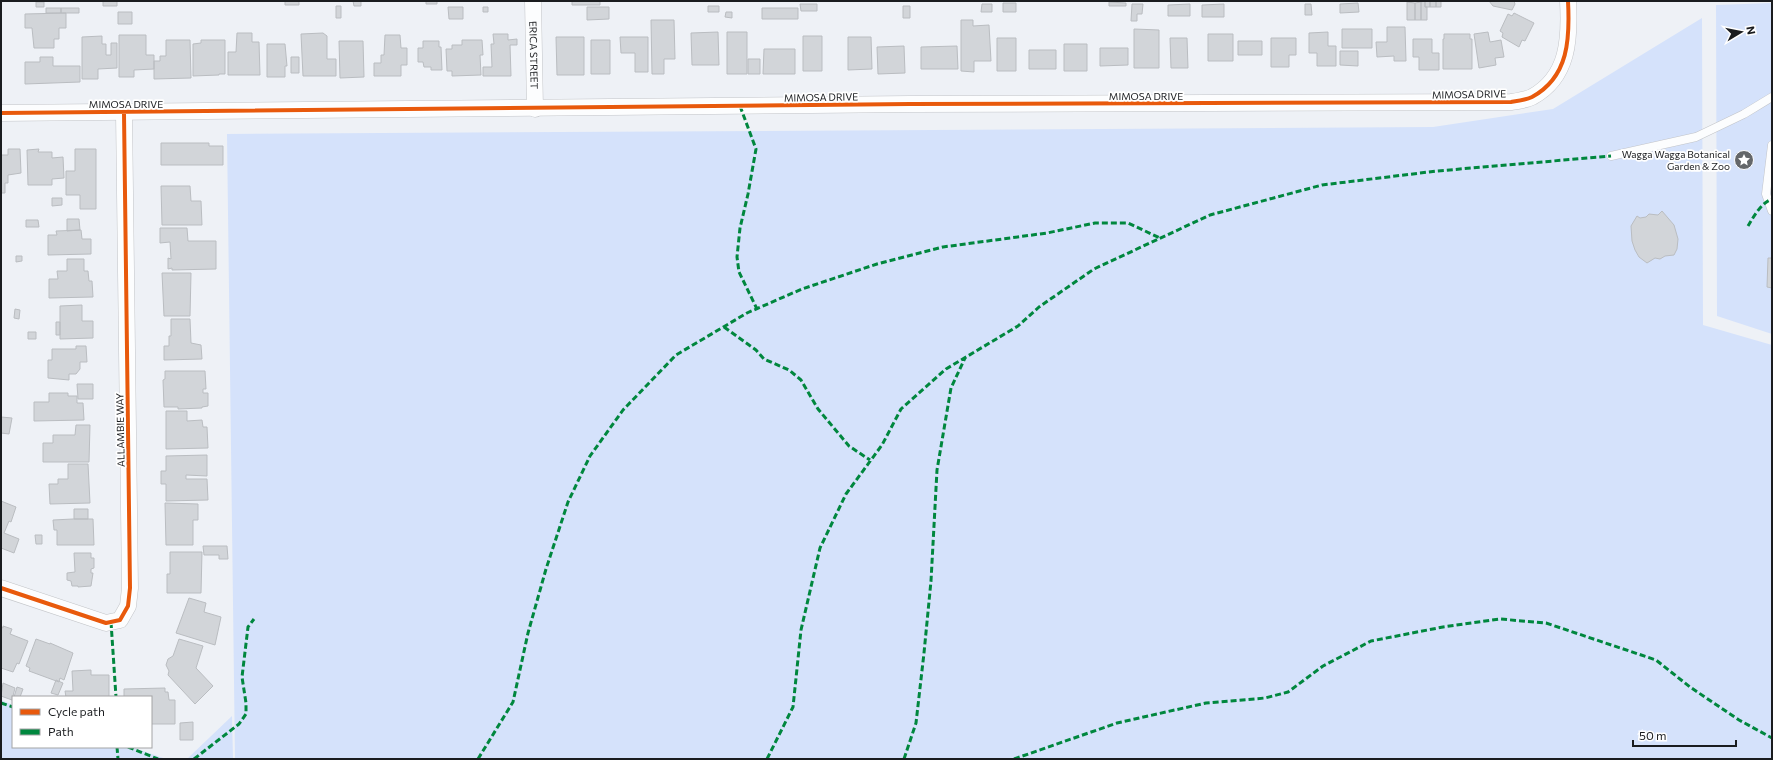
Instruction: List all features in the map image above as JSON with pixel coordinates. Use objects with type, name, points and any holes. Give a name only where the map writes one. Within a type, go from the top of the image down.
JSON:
[{"type":"street","name":"ERICA STREET","points":[[533,1],[534,109]]},
{"type":"street","name":"MIMOSA DRIVE","points":[[1,113],[534,109],[910,104],[1511,102],[1531,97],[1546,87],[1557,74],[1564,60],[1568,43],[1568,1]]},
{"type":"street","name":"ALLAMBIE WAY","points":[[1,588],[106,623],[120,620],[128,606],[130,588],[124,112]]},
{"type":"lane","points":[[1611,156],[1696,137],[1744,114],[1772,97]]},
{"type":"lane","points":[[1772,145],[1770,176],[1766,194],[1772,211]]},
{"type":"shaded area","name":"Wagga Wagga Botanical Garden & Zoo","points":[[1772,3],[1772,334],[1717,316],[1716,5]]},
{"type":"shaded area","points":[[1702,18],[1703,325],[1772,345],[1772,759],[235,759],[227,134],[1433,127],[1553,109]]},
{"type":"shaded area","points":[[1,700],[12,705],[12,748],[135,748],[166,759],[1,759]]},
{"type":"shaded area","points":[[232,716],[233,759],[187,759]]},
{"type":"building","points":[[103,1],[117,1],[117,6],[103,6]]},
{"type":"building","points":[[285,1],[299,1],[299,5],[285,5]]},
{"type":"building","points":[[353,1],[361,1],[361,6],[354,6]]},
{"type":"building","points":[[426,1],[437,1],[437,4],[426,4]]},
{"type":"building","points":[[572,1],[600,1],[600,5],[572,5]]},
{"type":"building","points":[[1425,1],[1425,7],[1427,7],[1427,20],[1421,20],[1421,2]]},
{"type":"building","points":[[1425,1],[1430,1],[1430,7],[1425,7]]},
{"type":"building","points":[[1430,1],[1436,1],[1436,7],[1430,7]]},
{"type":"building","points":[[1436,1],[1441,1],[1441,7],[1436,7]]},
{"type":"building","points":[[1489,1],[1514,1],[1515,4],[1512,10],[1493,6]]},
{"type":"building","points":[[36,2],[44,2],[44,7],[36,7]]},
{"type":"building","points":[[1109,2],[1126,3],[1126,6],[1109,6]]},
{"type":"building","points":[[1407,2],[1415,3],[1415,20],[1407,20]]},
{"type":"building","points":[[1421,2],[1421,20],[1415,20],[1415,3]]},
{"type":"building","points":[[1003,3],[1016,3],[1016,12],[1003,12]]},
{"type":"building","points":[[1358,3],[1359,12],[1340,13],[1340,4]]},
{"type":"building","points":[[800,4],[817,4],[817,11],[801,11]]},
{"type":"building","points":[[982,4],[992,4],[992,12],[981,12]]},
{"type":"building","points":[[1132,4],[1143,4],[1142,14],[1137,14],[1137,21],[1131,21]]},
{"type":"building","points":[[1190,4],[1190,16],[1168,16],[1168,5]]},
{"type":"building","points":[[1224,4],[1224,17],[1202,17],[1202,5]]},
{"type":"building","points":[[1305,4],[1311,4],[1312,15],[1305,15]]},
{"type":"building","points":[[336,6],[341,6],[341,18],[336,18]]},
{"type":"building","points":[[708,6],[719,6],[719,12],[708,12]]},
{"type":"building","points":[[903,6],[910,6],[910,18],[903,18]]},
{"type":"building","points":[[448,7],[463,7],[463,19],[449,19]]},
{"type":"building","points":[[483,7],[488,7],[488,12],[483,12]]},
{"type":"building","points":[[587,7],[609,7],[609,19],[587,20]]},
{"type":"building","points":[[46,8],[61,8],[61,13],[46,13]]},
{"type":"building","points":[[61,8],[79,8],[79,13],[61,13]]},
{"type":"building","points":[[762,8],[798,8],[798,19],[762,19]]},
{"type":"building","points":[[118,12],[132,12],[132,24],[118,24]]},
{"type":"building","points":[[726,12],[732,12],[732,18],[725,17]]},
{"type":"building","points":[[66,13],[66,28],[59,28],[59,39],[54,39],[54,48],[34,48],[32,28],[25,28],[25,14]]},
{"type":"building","points":[[1514,13],[1534,23],[1525,41],[1522,40],[1519,47],[1502,37],[1503,33],[1500,31],[1508,14],[1512,16]]},
{"type":"building","points":[[651,20],[674,20],[675,59],[664,59],[664,74],[652,74]]},
{"type":"building","points":[[961,20],[973,20],[973,26],[989,25],[991,61],[974,61],[974,72],[961,71]]},
{"type":"building","points":[[1387,27],[1405,27],[1406,61],[1394,61],[1394,56],[1377,57],[1376,42],[1387,42]]},
{"type":"building","points":[[1134,29],[1159,30],[1159,68],[1134,68]]},
{"type":"building","points":[[1342,29],[1372,29],[1372,48],[1342,48]]},
{"type":"building","points":[[718,32],[719,65],[692,65],[691,33]]},
{"type":"building","points":[[727,32],[747,32],[747,74],[727,74]]},
{"type":"building","points":[[1328,32],[1328,46],[1336,46],[1336,66],[1317,66],[1317,53],[1309,53],[1309,33]]},
{"type":"building","points":[[1488,32],[1490,42],[1501,40],[1504,57],[1495,58],[1496,65],[1479,68],[1474,34]]},
{"type":"building","points":[[237,33],[252,33],[252,42],[259,42],[260,75],[228,75],[228,52],[236,52]]},
{"type":"building","points":[[323,33],[327,36],[327,59],[336,59],[336,76],[303,76],[301,34]]},
{"type":"building","points":[[493,34],[508,34],[508,40],[517,39],[517,45],[510,45],[511,76],[483,76],[483,67],[492,67],[491,44],[494,44]]},
{"type":"building","points":[[1208,34],[1233,34],[1233,61],[1208,61]]},
{"type":"building","points":[[1444,34],[1470,34],[1470,39],[1472,39],[1472,69],[1443,69]]},
{"type":"building","points":[[119,35],[146,35],[146,55],[154,55],[154,69],[134,70],[134,77],[119,77]]},
{"type":"building","points":[[385,35],[400,35],[401,48],[407,48],[407,65],[401,65],[401,76],[374,76],[374,63],[381,63],[381,55],[384,55]]},
{"type":"building","points":[[102,36],[102,44],[106,44],[106,55],[111,55],[111,43],[117,43],[117,68],[98,69],[98,79],[82,79],[82,37]]},
{"type":"building","points":[[803,36],[822,36],[822,71],[803,71]]},
{"type":"building","points":[[556,37],[584,37],[584,75],[557,75]]},
{"type":"building","points":[[620,37],[648,37],[648,72],[635,72],[635,53],[621,53]]},
{"type":"building","points":[[848,37],[871,37],[872,69],[848,70]]},
{"type":"building","points":[[997,38],[1016,38],[1016,71],[997,71]]},
{"type":"building","points":[[1170,38],[1187,38],[1188,68],[1171,68]]},
{"type":"building","points":[[1271,38],[1296,38],[1296,55],[1289,55],[1289,67],[1271,67]]},
{"type":"building","points":[[1413,39],[1432,39],[1432,53],[1439,53],[1439,70],[1419,70],[1419,57],[1413,57]]},
{"type":"building","points":[[166,40],[190,40],[191,78],[154,79],[154,61],[160,61],[160,56],[166,56]]},
{"type":"building","points":[[201,40],[225,40],[225,74],[193,76],[193,44],[201,43]]},
{"type":"building","points":[[462,40],[482,40],[483,55],[480,55],[481,75],[452,76],[452,71],[447,71],[446,49],[452,49],[452,45],[462,45]]},
{"type":"building","points":[[591,40],[610,40],[610,74],[591,74]]},
{"type":"building","points":[[339,41],[363,41],[364,77],[340,78]]},
{"type":"building","points":[[423,41],[439,41],[439,47],[441,47],[442,70],[431,70],[431,67],[424,67],[423,62],[418,62],[418,48],[423,48]]},
{"type":"building","points":[[1238,41],[1262,41],[1262,55],[1238,55]]},
{"type":"building","points":[[267,44],[285,44],[287,66],[285,66],[285,77],[267,77]]},
{"type":"building","points":[[1064,44],[1087,44],[1087,71],[1064,71]]},
{"type":"building","points":[[904,46],[905,73],[878,74],[877,47]]},
{"type":"building","points":[[957,46],[958,69],[921,69],[921,47]]},
{"type":"building","points":[[1100,48],[1128,48],[1128,65],[1100,66]]},
{"type":"building","points":[[764,49],[795,49],[795,74],[763,74]]},
{"type":"building","points":[[1029,50],[1056,50],[1056,69],[1029,69]]},
{"type":"building","points":[[1340,51],[1358,51],[1358,66],[1340,65]]},
{"type":"building","points":[[40,57],[53,57],[53,66],[80,66],[80,82],[25,84],[25,62],[40,62]]},
{"type":"building","points":[[291,57],[299,57],[299,73],[291,73]]},
{"type":"building","points":[[748,59],[760,59],[760,74],[748,74]]},
{"type":"building","points":[[161,143],[209,143],[209,146],[223,146],[223,165],[161,165]]},
{"type":"building","points":[[8,149],[20,149],[21,173],[8,175],[8,183],[5,183],[5,193],[1,193],[1,155],[8,155]]},
{"type":"building","points":[[39,149],[38,152],[52,152],[52,158],[63,157],[64,178],[52,179],[52,185],[28,185],[27,150]]},
{"type":"building","points":[[75,149],[96,149],[96,209],[80,209],[80,195],[66,195],[66,171],[75,171]]},
{"type":"building","points":[[161,186],[190,186],[191,201],[201,201],[202,225],[162,225]]},
{"type":"building","points":[[52,198],[62,198],[62,205],[52,206]]},
{"type":"building","points":[[1662,211],[1674,225],[1678,239],[1677,249],[1674,255],[1665,256],[1660,259],[1655,258],[1647,263],[1639,257],[1635,250],[1632,241],[1631,226],[1637,216],[1640,218],[1646,217],[1649,214],[1658,215]]},
{"type":"building","points":[[67,219],[79,219],[80,230],[67,231]]},
{"type":"building","points":[[26,220],[38,220],[39,227],[26,227]]},
{"type":"building","points":[[160,228],[187,228],[188,241],[216,241],[216,269],[168,269],[168,258],[171,259],[170,242],[160,243]]},
{"type":"building","points":[[81,230],[82,239],[91,239],[91,254],[48,255],[48,235],[57,235],[56,231]]},
{"type":"building","points":[[16,256],[22,256],[22,261],[16,262]]},
{"type":"building","points":[[1768,258],[1772,258],[1772,288],[1767,287]]},
{"type":"building","points":[[67,259],[84,259],[84,271],[88,271],[89,281],[92,281],[93,297],[49,298],[49,279],[58,279],[57,271],[67,271]]},
{"type":"building","points":[[162,273],[191,273],[190,316],[164,316]]},
{"type":"building","points":[[82,305],[82,321],[93,321],[93,338],[60,339],[60,306]]},
{"type":"building","points":[[15,309],[20,310],[19,319],[14,318]]},
{"type":"building","points":[[171,319],[190,319],[191,343],[201,345],[202,359],[164,360],[164,346],[169,346],[169,336],[171,336]]},
{"type":"building","points":[[56,322],[60,322],[60,335],[56,335]]},
{"type":"building","points":[[28,332],[36,332],[36,339],[28,339]]},
{"type":"building","points":[[76,346],[86,346],[87,362],[80,362],[80,369],[76,374],[69,374],[69,380],[48,378],[48,360],[52,360],[52,349],[76,349]]},
{"type":"building","points":[[165,371],[205,371],[206,389],[203,389],[203,393],[208,393],[208,406],[202,408],[178,409],[178,407],[164,407],[163,380],[165,379]]},
{"type":"building","points":[[77,384],[93,384],[93,399],[78,399]]},
{"type":"building","points":[[49,393],[68,393],[68,396],[77,396],[77,403],[83,403],[84,420],[34,421],[34,402],[49,402]]},
{"type":"building","points":[[166,411],[187,411],[187,421],[202,420],[203,427],[207,427],[208,448],[166,449]]},
{"type":"building","points":[[1,417],[12,418],[9,434],[1,433]]},
{"type":"building","points":[[76,425],[90,425],[89,462],[43,462],[43,443],[53,443],[53,435],[75,435]]},
{"type":"building","points":[[207,455],[207,476],[186,475],[186,479],[207,479],[208,500],[166,501],[166,484],[161,484],[161,471],[166,471],[166,456]]},
{"type":"building","points":[[68,464],[88,464],[90,503],[50,504],[49,484],[58,484],[58,479],[68,479]]},
{"type":"building","points":[[1,501],[16,507],[11,522],[9,521],[4,533],[19,539],[14,553],[1,548]]},
{"type":"building","points":[[165,503],[198,504],[198,520],[193,520],[193,545],[166,545]]},
{"type":"building","points":[[74,509],[88,509],[88,519],[74,519]]},
{"type":"building","points":[[93,519],[94,545],[57,545],[57,530],[54,530],[53,520]]},
{"type":"building","points":[[35,535],[42,535],[42,544],[36,544]]},
{"type":"building","points":[[203,546],[227,546],[228,559],[219,559],[219,555],[204,555]]},
{"type":"building","points":[[170,552],[202,552],[201,593],[167,593],[167,574],[170,574]]},
{"type":"building","points":[[74,553],[91,553],[91,558],[94,558],[94,568],[91,569],[91,573],[93,573],[91,586],[72,586],[71,581],[67,580],[67,573],[75,572]]},
{"type":"building","points":[[189,598],[206,603],[204,612],[221,617],[215,645],[176,633]]},
{"type":"building","points":[[3,626],[12,629],[10,634],[28,641],[19,664],[17,663],[13,672],[1,668],[1,627],[3,628]]},
{"type":"building","points":[[36,639],[50,643],[73,653],[64,680],[60,678],[59,682],[29,671],[30,668],[26,666]]},
{"type":"building","points":[[179,639],[203,646],[196,668],[213,686],[195,704],[168,675],[169,671],[166,665],[168,659],[173,656]]},
{"type":"building","points":[[91,670],[91,675],[109,675],[109,696],[66,696],[65,691],[73,691],[72,671]]},
{"type":"building","points":[[56,680],[63,683],[58,695],[51,693]]},
{"type":"building","points":[[3,683],[15,688],[12,700],[1,696]]},
{"type":"building","points":[[17,687],[23,689],[20,696],[14,696]]},
{"type":"building","points":[[165,688],[165,692],[168,692],[169,700],[175,700],[175,724],[152,724],[152,696],[124,696],[124,689]]},
{"type":"building","points":[[193,722],[193,740],[180,740],[180,723]]},
{"type":"marked path","points":[[740,106],[756,149],[740,228],[737,257],[739,272],[757,309]]},
{"type":"marked path","points":[[767,759],[793,707],[801,630],[820,548],[846,494],[882,445],[901,409],[946,369],[1018,326],[1039,307],[1094,269],[1210,215],[1322,185],[1437,171],[1611,156]]},
{"type":"marked path","points":[[1748,226],[1761,207],[1772,199]]},
{"type":"marked path","points":[[478,759],[513,702],[528,633],[546,569],[568,502],[590,456],[623,410],[676,355],[747,313],[802,289],[877,264],[943,247],[1047,233],[1095,223],[1128,223],[1160,238]]},
{"type":"marked path","points":[[724,327],[756,350],[764,359],[789,370],[801,380],[818,409],[849,446],[870,460]]},
{"type":"marked path","points":[[904,759],[916,723],[924,653],[931,581],[937,470],[951,388],[965,358]]},
{"type":"marked path","points":[[194,759],[239,724],[246,714],[242,677],[248,627],[254,619]]},
{"type":"marked path","points":[[1014,759],[1117,723],[1206,703],[1265,698],[1288,692],[1323,666],[1371,641],[1443,627],[1500,619],[1546,623],[1656,660],[1690,687],[1739,720],[1772,738]]},
{"type":"marked path","points":[[111,622],[116,696]]},
{"type":"marked path","points":[[1,703],[12,707]]},
{"type":"marked path","points":[[117,748],[118,759]]},
{"type":"marked path","points":[[130,748],[158,759]]},
{"type":"cycle path","points":[[1,113],[910,104],[1511,102],[1532,97],[1544,89],[1554,79],[1565,55],[1569,15],[1568,1]]},
{"type":"cycle path","points":[[1,588],[106,623],[120,620],[128,606],[130,588],[124,113]]},
{"type":"place","name":"Wagga Wagga Botanical Garden & Zoo","points":[[1744,160]]}]
